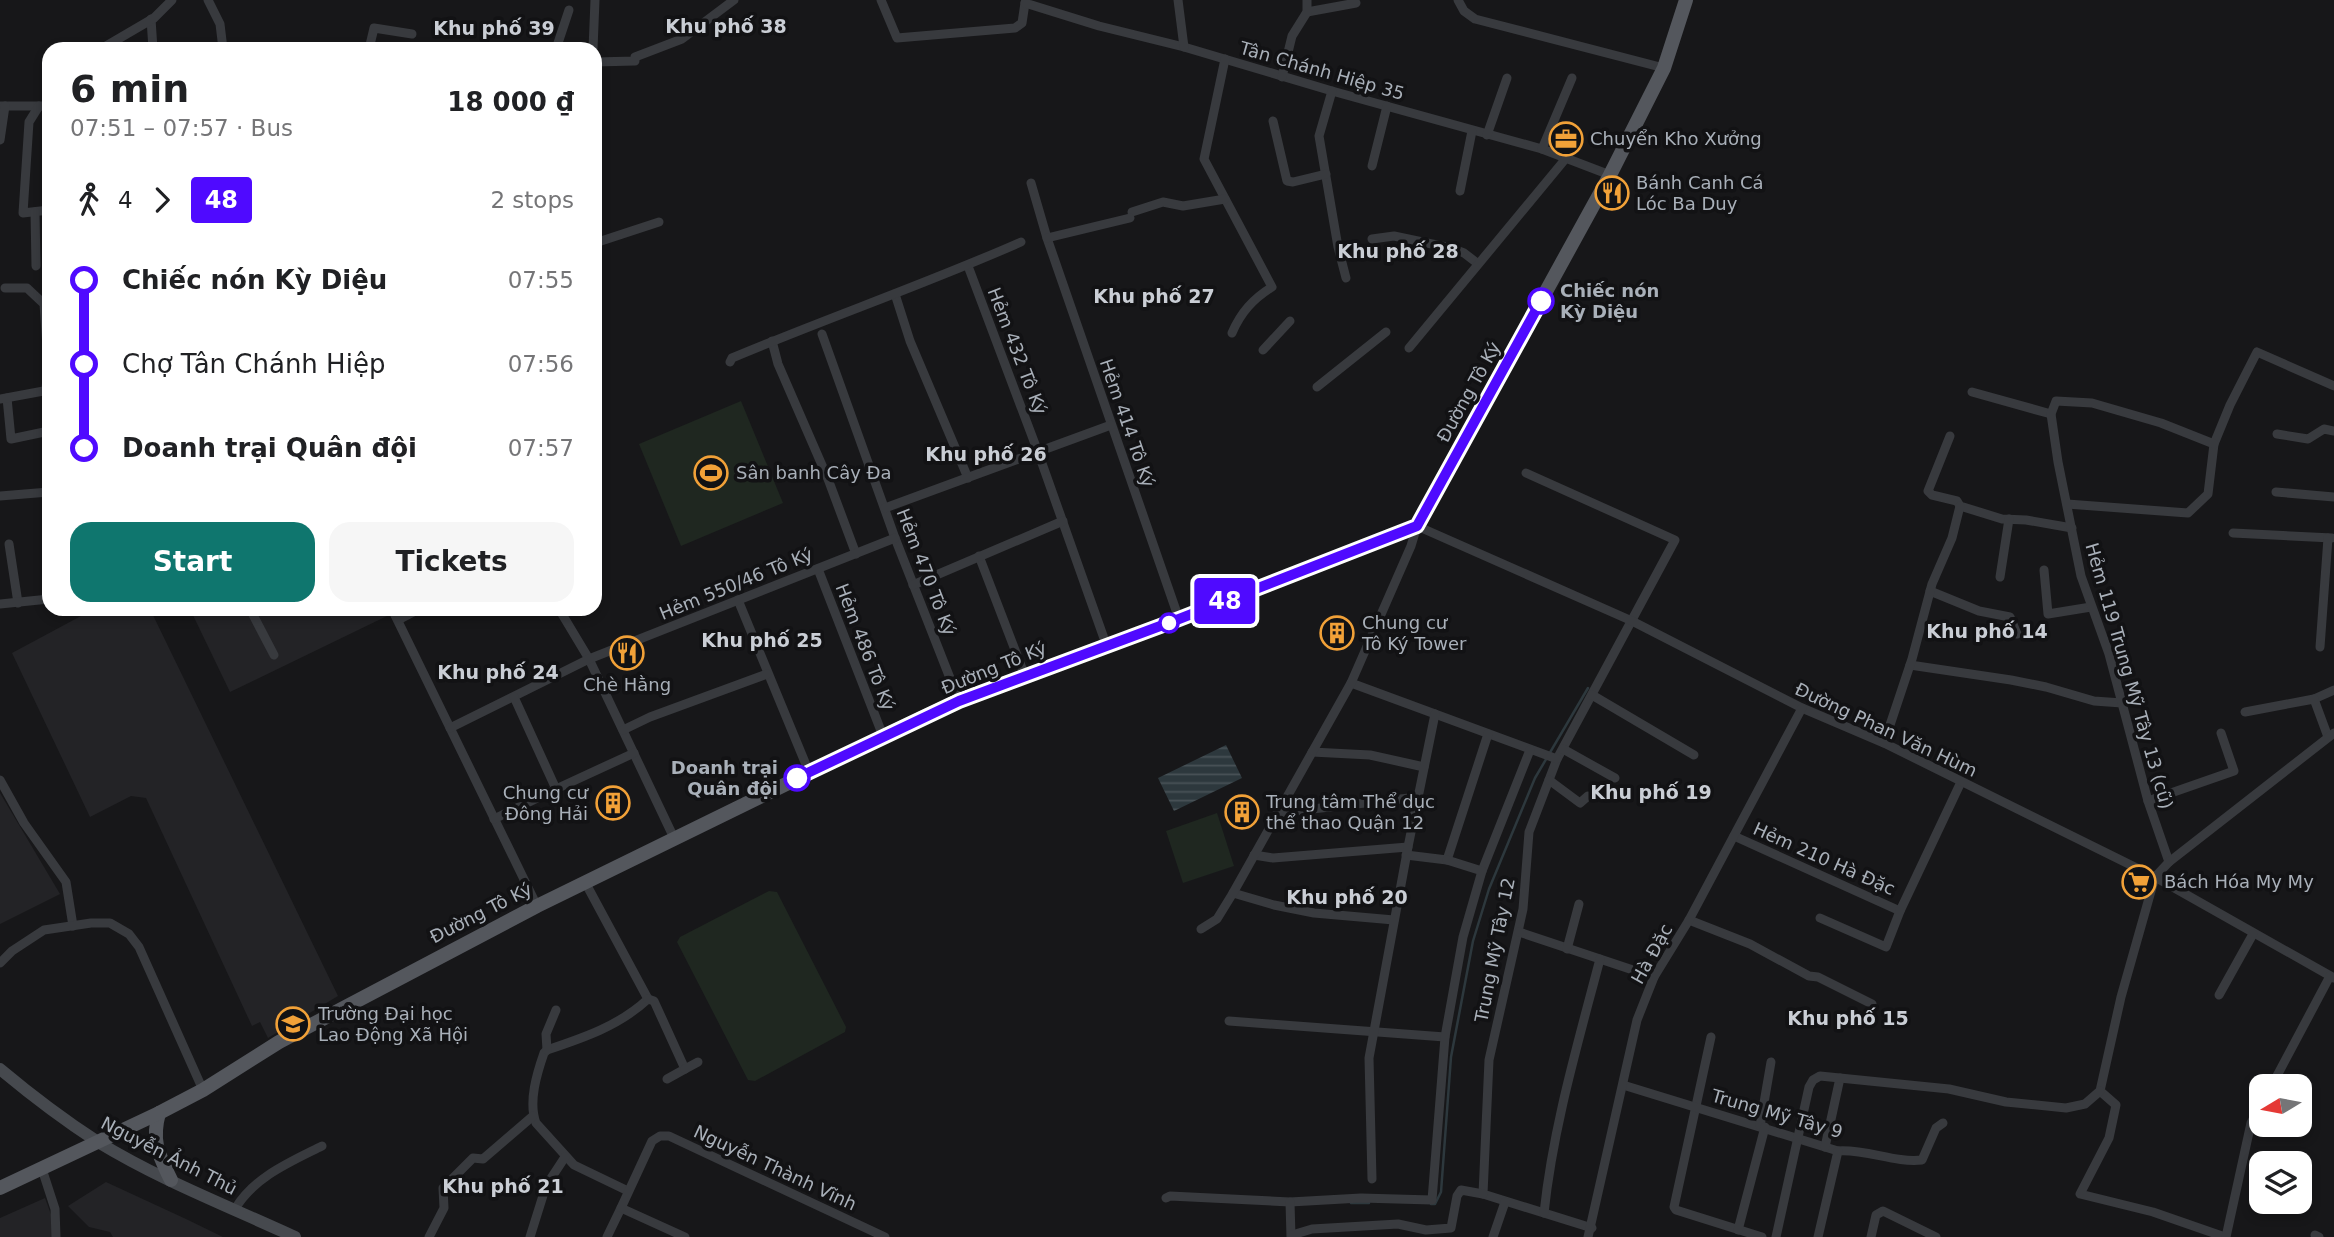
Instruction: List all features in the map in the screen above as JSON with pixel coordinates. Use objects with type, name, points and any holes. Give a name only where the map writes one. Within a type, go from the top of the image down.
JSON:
[{"type":"main road","name":"Đường Tô Ký","points":[[0,1188],[99,1143],[203,1090],[279,1042],[537,906],[883,736],[959,701],[1417,526],[1610,175],[1664,68],[1685,0]]},
{"type":"main road","name":"Nguyễn Ảnh Thủ","points":[[0,1069],[29,1094],[99,1143],[171,1180],[295,1237]]},
{"type":"main road","points":[[159,1113],[154,1135],[162,1163],[171,1180]]},
{"type":"street","points":[[113,42],[151,19],[172,0]]},
{"type":"street","points":[[208,0],[220,24],[222,42]]},
{"type":"street","points":[[593,42],[596,0]]},
{"type":"street","points":[[602,62],[635,61],[635,57],[682,39],[734,0]]},
{"type":"street","points":[[881,0],[897,38],[1015,28],[1022,23],[1026,1]]},
{"type":"street","points":[[1178,0],[1184,47]]},
{"type":"street","points":[[1282,76],[1292,36],[1307,12],[1307,0]]},
{"type":"street","points":[[1458,0],[1464,11],[1475,19],[1664,68]]},
{"type":"street","name":"Tân Chánh Hiệp 35","points":[[1026,1],[1099,26],[1184,47],[1542,149],[1610,175]]},
{"type":"street","points":[[1307,12],[1356,3]]},
{"type":"street","points":[[558,42],[569,10]]},
{"type":"street","points":[[151,19],[153,42]]},
{"type":"street","points":[[371,42],[374,28],[412,34]]},
{"type":"street","points":[[1225,59],[1203,155],[1205,164],[1272,287],[1250,303],[1232,333]]},
{"type":"street","points":[[1487,135],[1507,78]]},
{"type":"street","points":[[1542,149],[1572,78]]},
{"type":"street","points":[[1332,91],[1320,135],[1346,278]]},
{"type":"street","points":[[0,140],[2,106],[42,106]]},
{"type":"street","points":[[1372,166],[1387,106]]},
{"type":"street","points":[[42,108],[29,122],[23,213],[42,211]]},
{"type":"street","points":[[1273,121],[1287,181],[1326,174]]},
{"type":"street","points":[[1460,191],[1472,131]]},
{"type":"street","points":[[1409,348],[1567,157]]},
{"type":"street","name":"Hẻm 414 Tô Ký","points":[[1031,183],[1047,238],[1179,619]]},
{"type":"street","points":[[1047,238],[1131,215],[1163,202],[1183,206],[1225,199]]},
{"type":"street","points":[[35,212],[36,266]]},
{"type":"street","points":[[602,241],[659,222]]},
{"type":"street","points":[[1371,239],[1394,236],[1451,248],[1464,253],[1477,263]]},
{"type":"street","points":[[730,362],[732,358],[772,341],[968,266],[1021,242]]},
{"type":"street","name":"Hẻm 432 Tô Ký","points":[[968,266],[1106,644]]},
{"type":"street","points":[[5,288],[27,288],[42,302]]},
{"type":"street","points":[[895,294],[910,341],[968,478]]},
{"type":"street","points":[[1263,350],[1290,321]]},
{"type":"street","points":[[1317,387],[1386,332]]},
{"type":"street","name":"Hẻm 470 Tô Ký","points":[[822,334],[895,538],[959,701]]},
{"type":"street","points":[[772,341],[778,364],[828,479],[856,554]]},
{"type":"street","points":[[2067,504],[2188,513],[2208,494],[2214,443],[2230,405],[2258,352],[2334,386]]},
{"type":"street","points":[[42,391],[3,398],[12,439],[42,433]]},
{"type":"street","points":[[1972,392],[2051,414],[2056,401],[2092,403],[2161,423],[2214,443]]},
{"type":"street","name":"Hẻm 119 Trung Mỹ Tây 13 (cũ)","points":[[2051,414],[2081,576],[2109,654],[2148,801],[2169,862]]},
{"type":"street","points":[[885,508],[1111,425]]},
{"type":"street","points":[[2277,434],[2308,439],[2324,429],[2334,430]]},
{"type":"street","points":[[1950,436],[1928,491],[1932,495],[1957,501],[1960,506],[2009,519],[2072,528]]},
{"type":"street","name":"Trung Mỹ Tây 12","points":[[1483,1194],[1489,1060],[1523,909],[1529,832],[1555,759],[1675,540],[1526,473]]},
{"type":"street","points":[[2276,492],[2334,497]]},
{"type":"street","points":[[0,496],[42,493]]},
{"type":"street","points":[[1884,743],[1910,665],[1930,591],[1952,538],[1960,506]]},
{"type":"street","points":[[2000,577],[2009,519]]},
{"type":"street","points":[[913,585],[1063,521]]},
{"type":"street","points":[[1201,929],[1217,919],[1233,893],[1351,683],[1411,546],[1417,526]]},
{"type":"street","name":"Đường Phan Văn Hùm","points":[[1417,526],[1632,621],[1802,708],[1884,743],[2155,877],[2332,977]]},
{"type":"street","points":[[2233,533],[2331,538],[2320,647]]},
{"type":"street","name":"Hẻm 550/46 Tô Ký","points":[[450,728],[589,659],[895,538]]},
{"type":"street","points":[[9,544],[18,603]]},
{"type":"street","points":[[979,556],[1025,676]]},
{"type":"street","name":"Hẻm 486 Tô Ký","points":[[818,569],[883,736]]},
{"type":"street","points":[[2044,570],[2048,614],[2091,607]]},
{"type":"street","points":[[1930,591],[1979,611],[2010,617],[2017,634]]},
{"type":"street","points":[[0,604],[42,600]]},
{"type":"street","points":[[738,600],[809,772]]},
{"type":"street","points":[[254,616],[274,655]]},
{"type":"street","points":[[396,616],[537,906]]},
{"type":"street","points":[[398,620],[406,616]]},
{"type":"street","points":[[563,616],[589,659],[674,838]]},
{"type":"street","points":[[1910,665],[2046,687],[2094,701],[2122,703]]},
{"type":"street","points":[[623,730],[650,717],[767,674]]},
{"type":"street","points":[[1351,683],[1555,759]]},
{"type":"street","points":[[2245,712],[2314,699],[2334,690]]},
{"type":"street","points":[[1592,695],[1694,755]]},
{"type":"street","points":[[514,697],[556,789]]},
{"type":"street","points":[[1776,1237],[1809,1087],[1813,1080],[1820,1076],[1949,1089],[2006,1102],[2066,1108],[2085,1104],[2100,1091],[2121,997],[2155,877],[2169,862],[2331,735],[2314,699]]},
{"type":"street","name":"Hà Đặc","points":[[1590,1232],[1637,1020],[1654,977],[1689,920],[1802,708]]},
{"type":"street","points":[[1372,1179],[1369,1058],[1435,715]]},
{"type":"street","points":[[2148,801],[2234,771],[2221,733]]},
{"type":"street","points":[[1447,860],[1488,734]]},
{"type":"street","points":[[1563,748],[1615,778]]},
{"type":"street","points":[[1166,1198],[1170,1196],[1290,1202],[1361,1198],[1432,1200],[1445,1037],[1463,937],[1482,871],[1530,750]]},
{"type":"street","points":[[1312,752],[1370,755],[1424,767]]},
{"type":"street","points":[[494,819],[634,753]]},
{"type":"street","points":[[0,780],[42,850],[66,882],[73,926]]},
{"type":"street","points":[[1549,780],[1580,803],[1588,796]]},
{"type":"street","points":[[1820,918],[1886,947],[1900,911],[1961,782]]},
{"type":"street","points":[[1277,813],[1418,797]]},
{"type":"street","name":"Hẻm 210 Hà Đặc","points":[[1734,836],[1900,911]]},
{"type":"street","points":[[1254,855],[1273,858],[1407,851],[1482,871]]},
{"type":"street","points":[[585,882],[648,999],[654,1001],[685,1069]]},
{"type":"street","points":[[1233,893],[1314,913],[1394,920]]},
{"type":"street","points":[[1567,948],[1579,904]]},
{"type":"street","points":[[1689,920],[1750,944],[1809,976],[1818,977],[1872,1004]]},
{"type":"street","points":[[0,963],[12,951],[44,930],[110,923],[129,934],[139,947],[203,1090]]},
{"type":"street","points":[[1518,932],[1654,977]]},
{"type":"street","points":[[2219,995],[2253,934]]},
{"type":"street","points":[[1544,1213],[1548,1176],[1567,1081],[1600,959]]},
{"type":"street","points":[[2278,1074],[2332,977]]},
{"type":"street","points":[[547,1050],[584,1039],[634,1012],[648,999]]},
{"type":"street","points":[[556,1010],[546,1034],[547,1050],[542,1058],[536,1082],[533,1116],[536,1123],[574,1165],[628,1191],[607,1237]]},
{"type":"street","points":[[1229,1021],[1445,1037]]},
{"type":"street","points":[[1711,1037],[1674,1207],[1676,1210],[1762,1237]]},
{"type":"street","points":[[667,1079],[698,1062]]},
{"type":"street","points":[[1738,1230],[1762,1126],[1771,1062]]},
{"type":"street","points":[[1825,1147],[1840,1079]]},
{"type":"street","name":"Trung Mỹ Tây 9","points":[[1623,1085],[1838,1151],[1854,1150],[1909,1161],[1922,1160],[1936,1128],[1943,1124]]},
{"type":"street","points":[[2100,1091],[2116,1105],[2109,1138],[2080,1194],[2153,1212],[2225,1237],[2249,1128]]},
{"type":"street","points":[[429,1237],[444,1208],[443,1188],[467,1162],[473,1158],[483,1159],[533,1116]]},
{"type":"street","name":"Nguyễn Thành Vĩnh","points":[[628,1191],[652,1142],[660,1136],[669,1136],[885,1237]]},
{"type":"street","points":[[235,1209],[243,1195],[263,1178],[322,1146]]},
{"type":"street","points":[[1818,1237],[1838,1151]]},
{"type":"street","points":[[530,1237],[546,1186],[565,1157]]},
{"type":"street","points":[[42,1169],[55,1209],[55,1237]]},
{"type":"street","points":[[1290,1202],[1292,1236],[1312,1229],[1398,1224],[1425,1233],[1451,1227],[1457,1196],[1461,1190],[1544,1213],[1590,1232]]},
{"type":"street","points":[[1493,1237],[1505,1202]]},
{"type":"street","points":[[621,1208],[685,1237]]},
{"type":"street","points":[[1871,1237],[1876,1214],[1883,1211],[1936,1237]]},
{"type":"shaded area","name":"Sân banh Cây Đa","points":[[741,401],[783,503],[681,546],[639,444]]},
{"type":"shaded area","points":[[81,616],[153,616],[338,996],[268,1038],[260,1022],[252,1026],[146,798],[131,796],[90,817],[12,653]]},
{"type":"shaded area","points":[[193,616],[387,616],[230,692]]},
{"type":"shaded area","points":[[1226,745],[1242,778],[1174,811],[1158,778]]},
{"type":"shaded area","points":[[0,793],[60,894],[0,924]]},
{"type":"shaded area","points":[[1217,813],[1234,866],[1183,883],[1166,831]]},
{"type":"shaded area","points":[[769,891],[777,892],[846,1027],[845,1032],[755,1081],[748,1080],[677,942],[680,937]]},
{"type":"shaded area","points":[[106,1182],[223,1237],[113,1237],[110,1232],[89,1227],[68,1206]]},
{"type":"shaded area","points":[[45,1198],[53,1220],[52,1237],[0,1237],[0,1218]]},
{"type":"waterway","points":[[1431,1204],[1435,1204],[1441,1192],[1451,1057],[1473,941],[1489,889],[1535,778],[1588,688]]},
{"type":"waterway","points":[[1351,1203],[1369,1203]]},
{"type":"bus line","name":"48","points":[[797,778],[959,701],[1417,526],[1541,301]]},
{"type":"place","name":"Chuyển Kho Xưởng","points":[[1566,139]]},
{"type":"place","name":"Bánh Canh Cá Lóc Ba Duy","points":[[1612,193]]},
{"type":"place","name":"Chiếc nón Kỳ Diệu","points":[[1541,301]]},
{"type":"place","name":"Sân banh Cây Đa","points":[[711,473]]},
{"type":"place","name":"Chung cư Tô Ký Tower","points":[[1337,633]]},
{"type":"place","name":"Chè Hằng","points":[[627,653]]},
{"type":"place","name":"Doanh trại Quân đội","points":[[797,778]]},
{"type":"place","name":"Chung cư Đông Hải","points":[[613,803]]},
{"type":"place","name":"Trung tâm Thể dục thể thao Quận 12","points":[[1242,812]]},
{"type":"place","name":"Bách Hóa My My","points":[[2139,882]]},
{"type":"place","name":"Trường Đại học Lao Động Xã Hội","points":[[293,1024]]},
{"type":"district","name":"Khu phố 38","points":[[726,26]]},
{"type":"district","name":"Khu phố 39","points":[[494,28]]},
{"type":"district","name":"Khu phố 28","points":[[1398,251]]},
{"type":"district","name":"Khu phố 27","points":[[1154,296]]},
{"type":"district","name":"Khu phố 26","points":[[986,454]]},
{"type":"district","name":"Khu phố 14","points":[[1987,631]]},
{"type":"district","name":"Khu phố 25","points":[[762,640]]},
{"type":"district","name":"Khu phố 24","points":[[498,672]]},
{"type":"district","name":"Khu phố 19","points":[[1651,792]]},
{"type":"district","name":"Khu phố 20","points":[[1347,897]]},
{"type":"district","name":"Khu phố 15","points":[[1848,1018]]},
{"type":"district","name":"Khu phố 21","points":[[503,1186]]}]
